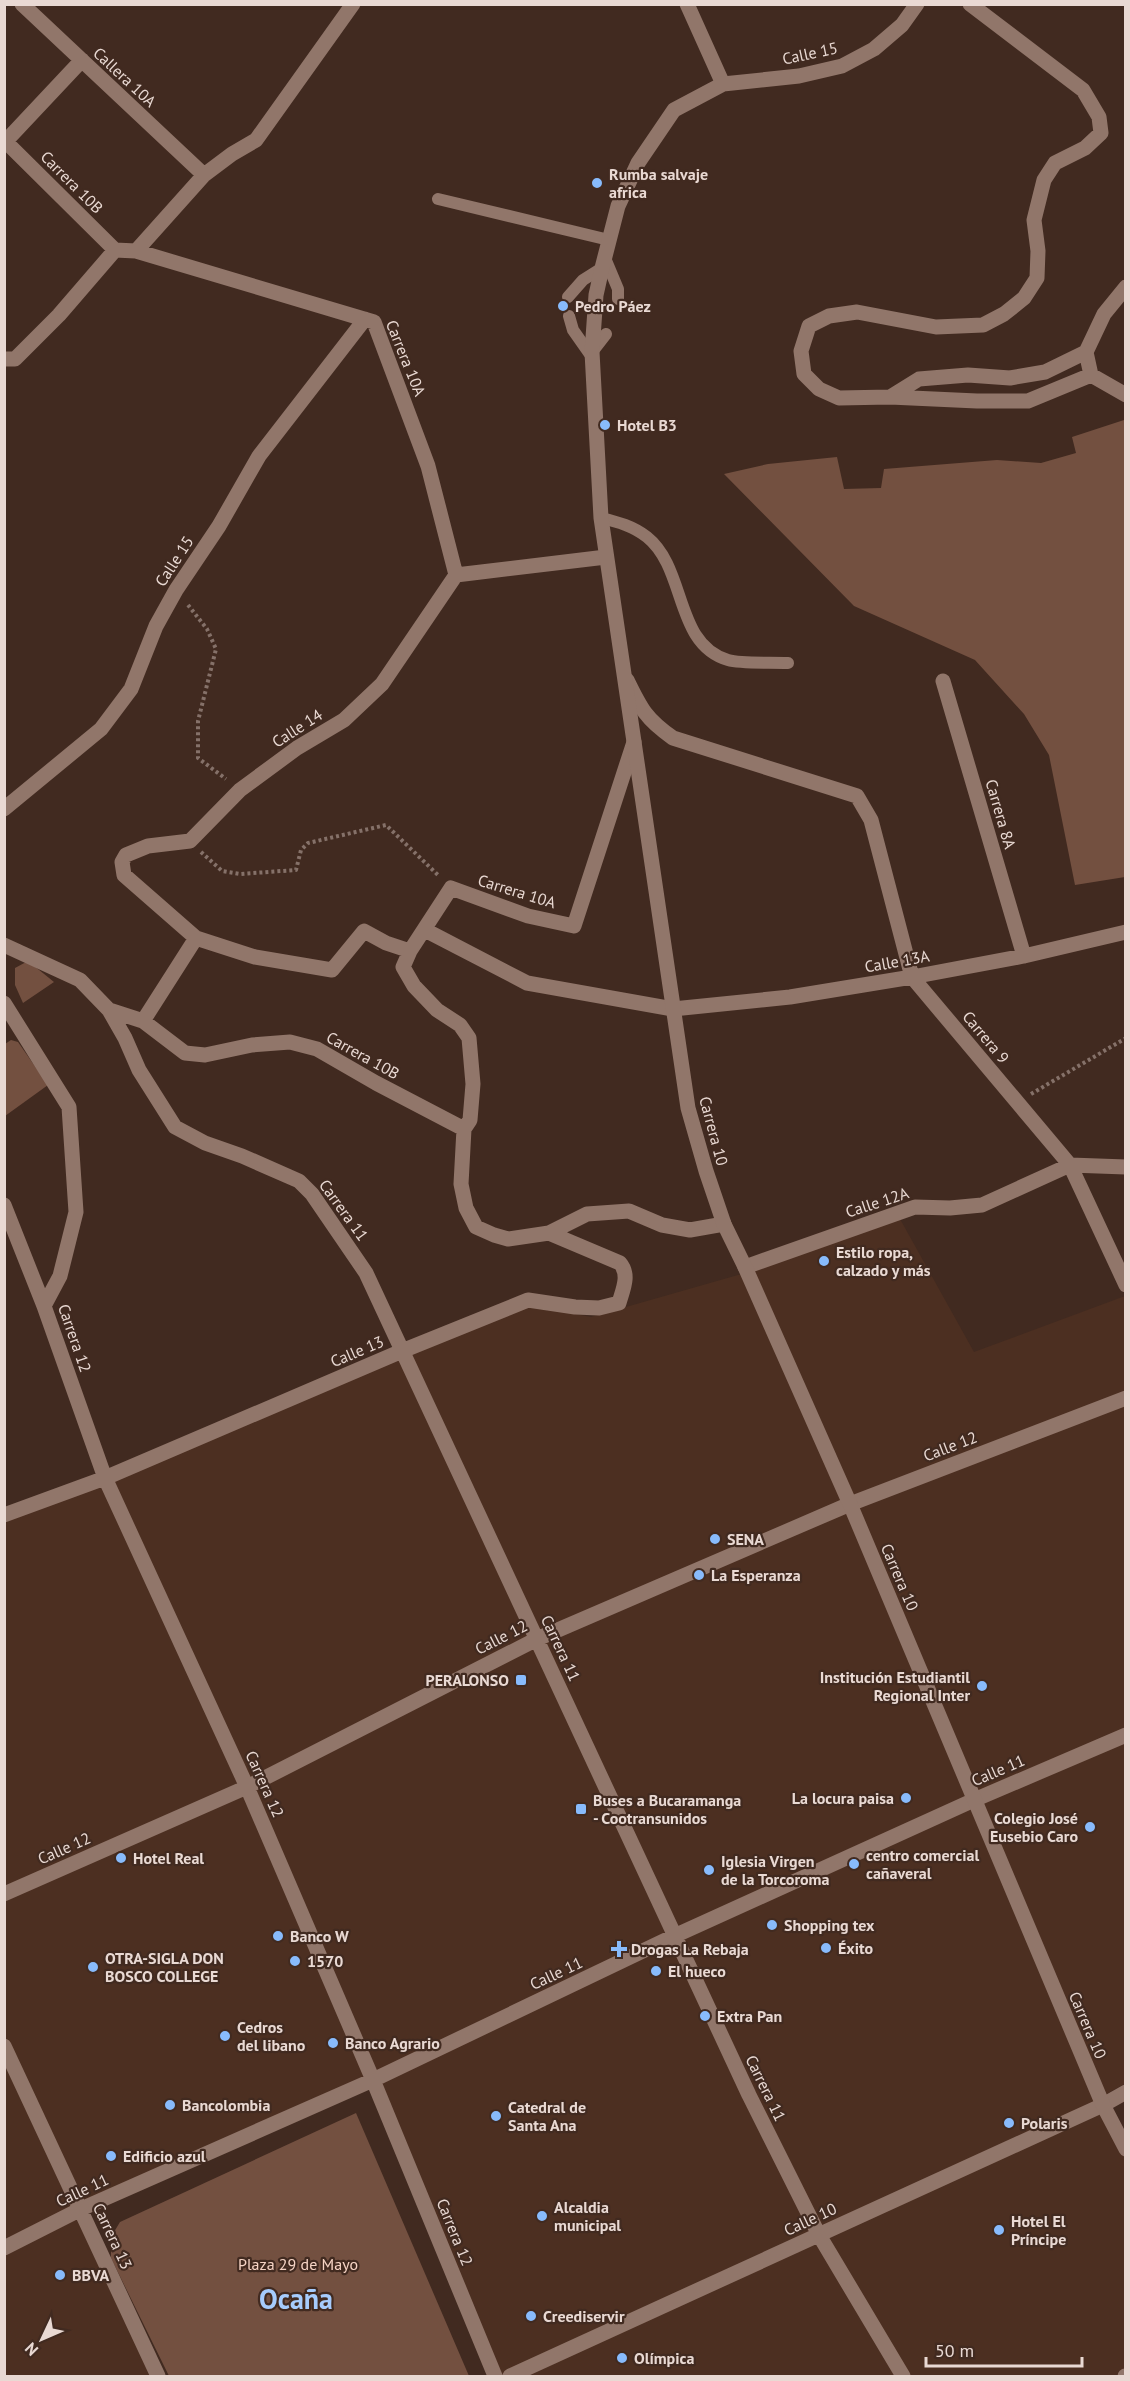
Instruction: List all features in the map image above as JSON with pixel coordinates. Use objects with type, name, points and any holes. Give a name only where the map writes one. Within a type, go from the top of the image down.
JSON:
[{"type":"street","name":"Callera 10A","points":[[22,4],[204,175]]},
{"type":"street","points":[[136,251],[204,175],[256,140],[353,4]]},
{"type":"street","points":[[687,4],[723,84]]},
{"type":"street","name":"Calle 15","points":[[723,84],[799,76],[842,66],[874,49],[902,25],[917,4]]},
{"type":"street","points":[[970,4],[1083,90],[1099,117],[1101,133],[1085,148],[1055,164],[1044,180],[1034,220],[1038,251],[1037,278],[1024,298],[1004,314],[983,325],[936,327],[857,312],[829,316],[809,326],[801,351],[804,374],[819,389],[840,398],[890,397],[977,401],[1028,401],[1090,375]]},
{"type":"street","points":[[5,142],[82,60]]},
{"type":"street","name":"Carrera 10","points":[[723,84],[674,110],[638,163],[618,206],[603,263],[596,296],[592,355],[601,518],[688,1108],[724,1224],[850,1504],[1103,2105],[1125,2149]]},
{"type":"street","name":"Carrera 10B","points":[[5,142],[115,250]]},
{"type":"street","points":[[10,359],[59,315],[115,250]]},
{"type":"street","name":"Carrera 10A","points":[[115,250],[136,251],[374,322],[428,466],[456,575]]},
{"type":"street","points":[[1090,375],[1086,352],[1104,314],[1125,287]]},
{"type":"street","name":"Calle 15","points":[[4,809],[101,729],[131,689],[156,626],[176,590],[219,526],[259,456],[365,319]]},
{"type":"street","points":[[890,397],[919,379],[968,375],[1010,378],[1045,372],[1086,352]]},
{"type":"street","points":[[1090,375],[1125,395]]},
{"type":"street","points":[[456,575],[606,557]]},
{"type":"street","name":"Calle 14","points":[[190,841],[240,790],[297,748],[344,720],[382,684],[456,575]]},
{"type":"street","name":"Carrera 9","points":[[624,674],[640,708],[652,723],[673,738],[857,796],[872,820],[912,977],[1070,1165],[1125,1285]]},
{"type":"street","name":"Carrera 8A","points":[[943,681],[1024,956]]},
{"type":"street","name":"Carrera 10A","points":[[452,888],[528,916],[574,926],[634,741]]},
{"type":"street","points":[[190,841],[148,846],[126,855],[122,862],[124,875],[196,938],[255,957],[332,970],[364,931],[410,951]]},
{"type":"street","points":[[452,888],[410,951],[404,967],[414,986],[437,1010],[460,1025],[470,1038],[473,1084],[470,1120],[464,1129],[461,1184],[466,1208],[476,1227],[508,1239],[549,1233],[587,1214],[629,1211],[662,1225],[690,1230],[724,1224]]},
{"type":"street","points":[[425,930],[527,983],[673,1009]]},
{"type":"street","name":"Calle 13A","points":[[673,1009],[790,997],[912,977],[1024,956],[1125,932]]},
{"type":"street","points":[[142,1021],[196,938]]},
{"type":"street","name":"Carrera 11","points":[[4,945],[80,980],[109,1010],[139,1070],[175,1127],[205,1143],[242,1156],[299,1181],[312,1194],[366,1273],[749,2095],[819,2235],[903,2376]]},
{"type":"street","points":[[4,1003],[69,1107],[76,1212],[60,1276],[44,1306]]},
{"type":"street","name":"Carrera 11","points":[[109,1010],[142,1021]]},
{"type":"street","name":"Carrera 10B","points":[[142,1021],[185,1053],[205,1055],[252,1045],[290,1042],[317,1049],[464,1129]]},
{"type":"street","name":"Calle 12A","points":[[745,1267],[915,1207],[950,1208],[982,1205],[1070,1165],[1125,1167]]},
{"type":"street","name":"Carrera 12","points":[[4,1205],[44,1306],[105,1478],[247,1786],[373,2080],[495,2376]]},
{"type":"street","name":"Calle 13","points":[[4,1515],[105,1478],[402,1351],[528,1300],[583,1308],[599,1308],[619,1303],[625,1282],[625,1269],[620,1263],[549,1233]]},
{"type":"street","name":"Calle 12","points":[[4,1894],[247,1786],[537,1639],[850,1504],[1125,1398]]},
{"type":"street","name":"Calle 11","points":[[4,2248],[81,2210],[373,2080],[676,1936],[974,1800],[1125,1735]]},
{"type":"street","name":"Carrera 13","points":[[4,2046],[158,2376]]},
{"type":"street","name":"Calle 10","points":[[510,2376],[1103,2105],[1125,2092]]},
{"type":"lane","points":[[438,199],[609,240]]},
{"type":"lane","points":[[568,297],[603,263],[618,289],[618,299]]},
{"type":"lane","points":[[569,316],[573,330],[592,355],[606,334]]},
{"type":"lane","points":[[601,518],[626,524],[648,538],[665,557],[676,581],[689,623],[706,648],[729,660],[788,663]]},
{"type":"path","points":[[176,590],[207,629],[216,649],[198,721],[198,758],[240,790]]},
{"type":"path","points":[[190,841],[222,871],[240,874],[296,870],[301,850],[308,843],[387,825],[452,888]]},
{"type":"path","points":[[1017,1102],[1125,1038]]},
{"type":"shaded area","points":[[900,1219],[974,1352],[1125,1296],[1126,2083],[1096,2100],[1125,2156],[1125,2376],[491,2376],[369,2089],[79,2215],[160,2376],[5,2376],[5,1518],[525,1304],[591,1317],[752,1271]]},
{"type":"green space","points":[[1124,420],[1125,877],[1075,885],[1049,755],[1024,714],[975,660],[854,606],[724,474],[768,464],[837,457],[844,489],[881,488],[884,469],[997,460],[1041,463],[1076,453],[1072,437]]},
{"type":"green space","points":[[28,961],[54,982],[23,1003],[15,985],[15,968]]},
{"type":"green space","points":[[11,1040],[18,1042],[48,1085],[5,1116],[5,1044]]},
{"type":"green space","name":"Plaza 29 de Mayo","points":[[356,2113],[469,2376],[169,2376],[111,2258],[111,2237],[120,2222]]},
{"type":"place","name":"Rumba salvaje africa","points":[[597,183]]},
{"type":"place","name":"Pedro Páez","points":[[563,306]]},
{"type":"place","name":"Hotel B3","points":[[605,425]]},
{"type":"place","name":"Estilo ropa, calzado y más","points":[[824,1261]]},
{"type":"place","name":"SENA","points":[[715,1539]]},
{"type":"place","name":"La Esperanza","points":[[699,1575]]},
{"type":"place","name":"PERALONSO","points":[[521,1680]]},
{"type":"place","name":"Institución Estudiantil Regional Inter","points":[[982,1686]]},
{"type":"place","name":"La locura paisa","points":[[906,1798]]},
{"type":"place","name":"Buses a Bucaramanga - Cootransunidos","points":[[581,1809]]},
{"type":"place","name":"Colegio José Eusebio Caro","points":[[1090,1827]]},
{"type":"place","name":"Hotel Real","points":[[121,1858]]},
{"type":"place","name":"centro comercial cañaveral","points":[[854,1864]]},
{"type":"place","name":"Iglesia Virgen de la Torcoroma","points":[[709,1870]]},
{"type":"place","name":"Shopping tex","points":[[772,1925]]},
{"type":"place","name":"Banco W","points":[[278,1936]]},
{"type":"place","name":"Éxito","points":[[826,1948]]},
{"type":"place","name":"Drogas La Rebaja","points":[[619,1949]]},
{"type":"place","name":"1570","points":[[295,1961]]},
{"type":"place","name":"OTRA-SIGLA DON BOSCO COLLEGE","points":[[93,1967]]},
{"type":"place","name":"El hueco","points":[[656,1971]]},
{"type":"place","name":"Extra Pan","points":[[705,2016]]},
{"type":"place","name":"Cedros del libano","points":[[225,2036]]},
{"type":"place","name":"Banco Agrario","points":[[333,2043]]},
{"type":"place","name":"Bancolombia","points":[[170,2105]]},
{"type":"place","name":"Catedral de Santa Ana","points":[[496,2116]]},
{"type":"place","name":"Polaris","points":[[1009,2123]]},
{"type":"place","name":"Edificio azul","points":[[111,2156]]},
{"type":"place","name":"Alcaldia municipal","points":[[542,2216]]},
{"type":"place","name":"Hotel El Príncipe","points":[[999,2230]]},
{"type":"place","name":"BBVA","points":[[60,2275]]},
{"type":"place","name":"Creediservir","points":[[531,2316]]},
{"type":"place","name":"Olímpica","points":[[622,2358]]},
{"type":"district","name":"Ocaña","points":[[296,2298]]}]
